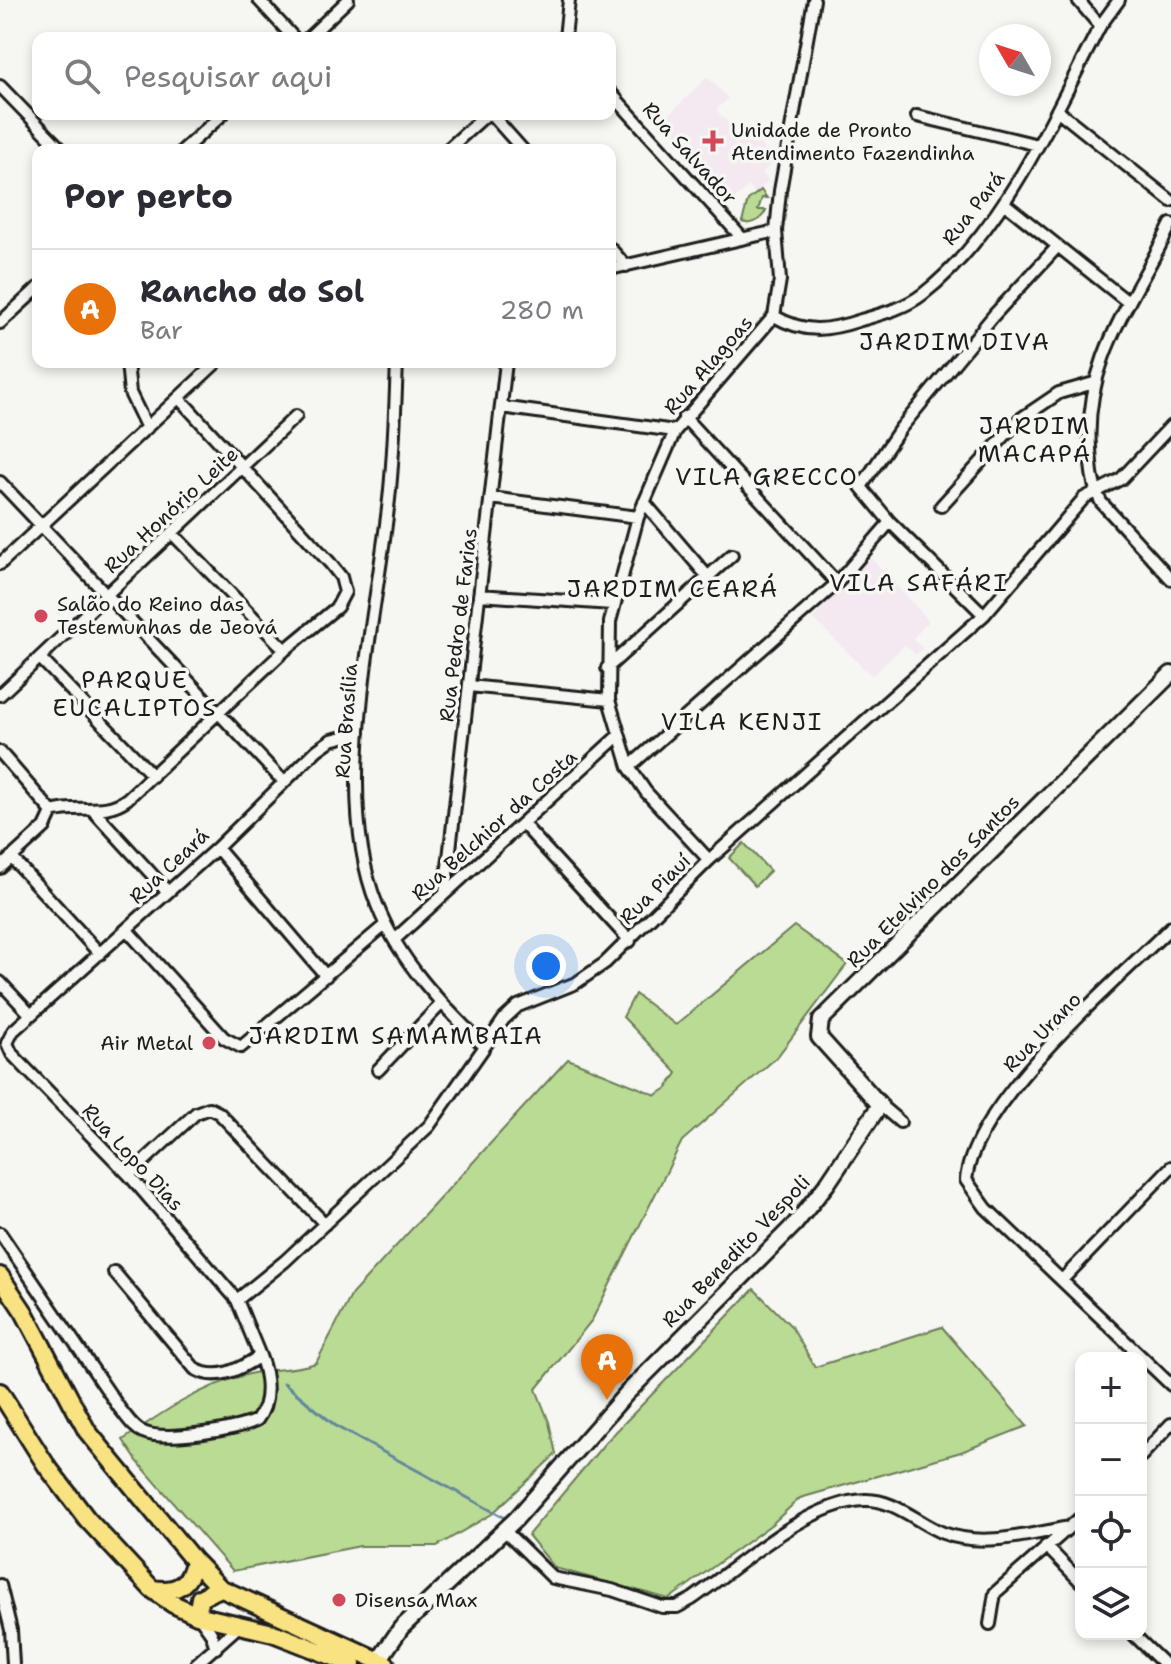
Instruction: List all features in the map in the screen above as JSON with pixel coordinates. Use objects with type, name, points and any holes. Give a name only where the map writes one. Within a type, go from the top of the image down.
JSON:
[{"type":"main road","points":[[0,1276],[24,1312],[87,1431],[220,1588],[382,1662]]},
{"type":"main road","points":[[0,1392],[78,1508],[152,1589],[173,1604],[197,1615],[273,1633],[352,1664]]},
{"type":"main road","points":[[152,1589],[174,1591],[192,1572],[194,1561]]},
{"type":"main road","points":[[197,1615],[200,1598],[220,1588]]},
{"type":"main road","points":[[240,1625],[241,1599]]},
{"type":"street","points":[[259,0],[288,32]]},
{"type":"street","points":[[314,32],[348,0]]},
{"type":"street","points":[[566,32],[569,0]]},
{"type":"street","name":"Rua Alagoas","points":[[709,860],[646,792],[629,767],[609,700],[607,668],[612,604],[638,517],[675,431],[774,316],[780,280],[776,231],[780,191],[814,0]]},
{"type":"street","points":[[1078,0],[1100,26]]},
{"type":"street","name":"Rua Pará","points":[[774,316],[795,327],[817,331],[900,307],[933,285],[1004,203],[1100,26],[1119,0]]},
{"type":"street","points":[[0,86],[32,119]]},
{"type":"street","name":"Rua Salvador","points":[[616,99],[742,238]]},
{"type":"street","points":[[1057,110],[1171,201]]},
{"type":"street","points":[[917,116],[1038,145]]},
{"type":"street","points":[[33,120],[56,144]]},
{"type":"street","points":[[190,144],[216,120]]},
{"type":"street","points":[[454,144],[482,120]]},
{"type":"street","points":[[495,120],[517,144]]},
{"type":"street","points":[[1004,203],[1129,303]]},
{"type":"street","points":[[1171,224],[1103,356],[1094,383],[1089,431],[1095,490],[1108,511],[1171,579]]},
{"type":"street","points":[[616,268],[776,231]]},
{"type":"street","points":[[984,615],[890,522],[861,487],[900,429],[994,315],[1058,246]]},
{"type":"street","points":[[616,255],[626,266]]},
{"type":"street","points":[[0,323],[32,294]]},
{"type":"street","points":[[128,368],[130,393],[147,428]]},
{"type":"street","points":[[0,564],[211,368]]},
{"type":"street","name":"Rua Brasília","points":[[397,368],[388,507],[359,733],[363,859],[385,925],[394,940],[441,1004],[483,1045]]},
{"type":"street","name":"Rua Pedro de Farias","points":[[445,893],[505,368]]},
{"type":"street","points":[[941,506],[1019,420],[1059,393],[1094,383]]},
{"type":"street","points":[[52,812],[72,807],[107,810],[119,805],[342,600],[345,586],[341,577],[179,398]]},
{"type":"street","points":[[501,407],[675,431]]},
{"type":"street","name":"Rua Honório Leite","points":[[0,695],[296,416]]},
{"type":"street","points":[[684,417],[837,583]]},
{"type":"street","name":"Rua Piauí","points":[[237,1300],[325,1224],[429,1126],[483,1045],[518,1006],[576,983],[630,941],[709,860],[984,615],[1049,535],[1095,490],[1121,479],[1171,426]]},
{"type":"street","points":[[0,482],[283,781]]},
{"type":"street","points":[[491,498],[638,517]]},
{"type":"street","points":[[644,502],[708,577]]},
{"type":"street","points":[[629,767],[837,583],[890,522]]},
{"type":"street","points":[[172,533],[285,650]]},
{"type":"street","points":[[607,668],[732,555]]},
{"type":"street","points":[[479,595],[612,604]]},
{"type":"street","points":[[40,658],[153,776]]},
{"type":"street","name":"Rua Etelvino dos Santos","points":[[900,1122],[880,1105],[819,1037],[817,1029],[821,1020],[1171,674]]},
{"type":"street","points":[[469,686],[609,700]]},
{"type":"street","name":"Rua Ceará","points":[[9,1037],[217,848],[324,744],[359,733]]},
{"type":"street","name":"Rua Belchior da Costa","points":[[394,940],[618,736]]},
{"type":"street","points":[[0,752],[52,812]]},
{"type":"street","points":[[92,809],[168,892]]},
{"type":"street","points":[[0,868],[45,827],[52,812]]},
{"type":"street","points":[[523,824],[630,941]]},
{"type":"street","points":[[217,848],[326,976]]},
{"type":"street","points":[[11,857],[100,954]]},
{"type":"street","points":[[127,930],[229,1043],[241,1047],[385,925]]},
{"type":"street","name":"Rua Urano","points":[[1062,1280],[986,1208],[966,1180],[968,1159],[996,1107],[1171,927]]},
{"type":"street","points":[[0,982],[31,1015]]},
{"type":"street","points":[[378,1070],[441,1004]]},
{"type":"street","name":"Rua Lopo Dias","points":[[0,1233],[120,1409],[139,1431],[182,1434],[257,1420],[266,1400],[265,1368],[237,1300],[129,1175],[12,1054],[9,1037]]},
{"type":"street","name":"Rua Benedito Vespoli","points":[[382,1662],[401,1628],[504,1530],[626,1394],[795,1224],[827,1184],[880,1105]]},
{"type":"street","points":[[129,1175],[196,1113],[205,1108],[214,1110],[325,1224]]},
{"type":"street","points":[[1171,1167],[1062,1280],[1171,1385]]},
{"type":"street","points":[[114,1272],[195,1369],[220,1375],[260,1356]]},
{"type":"street","points":[[1147,1450],[1171,1424]]},
{"type":"street","points":[[504,1530],[553,1578],[612,1590],[669,1608],[692,1599],[817,1514],[853,1503],[882,1503],[943,1533],[962,1537],[1009,1539],[1070,1527]]},
{"type":"street","points":[[990,1624],[995,1593],[1075,1522]]},
{"type":"street","points":[[1046,1546],[1075,1576]]},
{"type":"street","points":[[0,1585],[11,1630],[13,1664]]},
{"type":"street","points":[[197,1615],[211,1633],[216,1648]]},
{"type":"street","points":[[196,1664],[240,1625]]},
{"type":"street","points":[[1139,1640],[1164,1664],[1171,1656]]},
{"type":"shaded area","name":"Unidade de Pronto Atendimento Fazendinha","points":[[707,77],[728,98],[716,110],[748,143],[754,138],[775,161],[762,172],[768,181],[755,193],[748,186],[733,201],[723,190],[720,193],[713,184],[717,178],[663,121]]},
{"type":"shaded area","points":[[871,558],[929,621],[912,639],[923,648],[916,655],[905,645],[872,676],[813,618]]},
{"type":"green space","points":[[761,190],[767,198],[762,198],[758,210],[766,210],[760,219],[742,222],[748,200]]},
{"type":"green space","points":[[744,843],[770,871],[755,886],[729,858]]},
{"type":"green space","points":[[794,926],[847,964],[777,1057],[682,1141],[592,1320],[536,1389],[549,1422],[556,1454],[492,1514],[437,1546],[360,1546],[233,1571],[137,1461],[123,1440],[167,1410],[215,1385],[249,1374],[316,1363],[352,1294],[568,1059],[656,1095],[667,1088],[677,1073],[623,1017],[635,994],[676,1025]]},
{"type":"green space","points":[[754,1289],[791,1326],[815,1367],[942,1327],[1027,1426],[961,1452],[800,1498],[772,1524],[669,1599],[555,1568],[528,1535],[605,1443]]},
{"type":"waterway","points":[[284,1383],[337,1427],[505,1518]]},
{"type":"place","name":"Unidade de Pronto Atendimento Fazendinha","points":[[713,141]]},
{"type":"place","name":"Salão do Reino das Testemunhas de Jeová","points":[[41,616]]},
{"type":"place","name":"Air Metal","points":[[209,1043]]},
{"type":"place","name":"Rancho do Sol","points":[[607,1400]]},
{"type":"place","name":"Disensa Max","points":[[339,1600]]},
{"type":"district","name":"JARDIM DIVA","points":[[955,342]]},
{"type":"district","name":"JARDIM MACAPÁ","points":[[1035,440]]},
{"type":"district","name":"VILA GRECCO","points":[[767,477]]},
{"type":"district","name":"VILA SAFÁRI","points":[[919,583]]},
{"type":"district","name":"JARDIM CEARÁ","points":[[673,589]]},
{"type":"district","name":"PARQUE EUCALIPTOS","points":[[135,694]]},
{"type":"district","name":"VILA KENJI","points":[[742,722]]},
{"type":"district","name":"JARDIM SAMAMBAIA","points":[[396,1036]]}]
